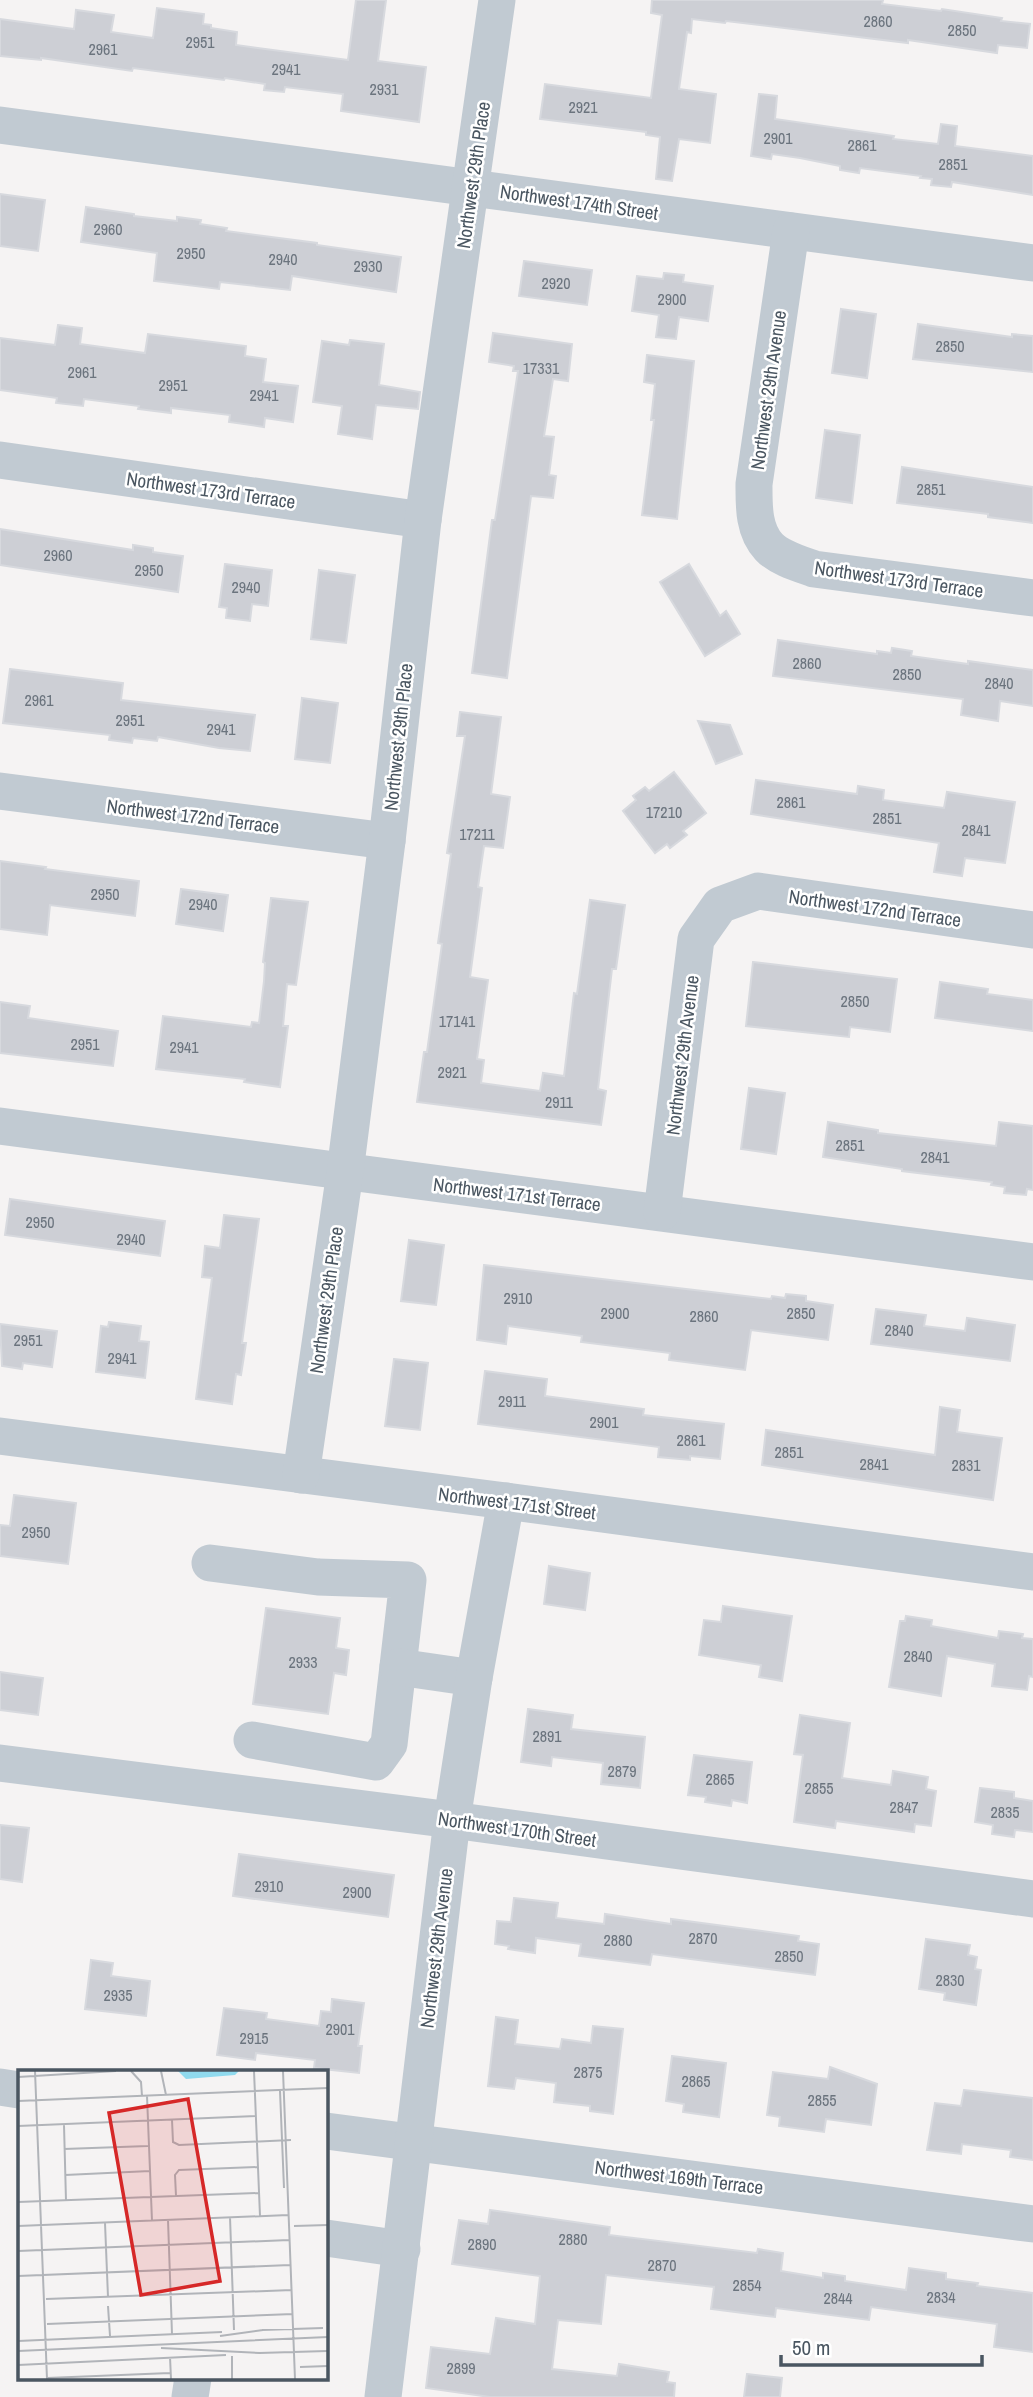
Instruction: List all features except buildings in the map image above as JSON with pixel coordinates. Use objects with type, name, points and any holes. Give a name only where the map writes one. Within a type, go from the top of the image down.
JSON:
[{"type":"street","name":"Northwest 29th Place","points":[[301,1475],[345,1171],[387,841],[423,520],[497,0]]},
{"type":"street","name":"Northwest 174th Street","points":[[0,125],[1033,263]]},
{"type":"street","name":"Northwest 29th Avenue","points":[[769,547],[755,518],[754,484],[791,231]]},
{"type":"street","name":"Northwest 173rd Terrace","points":[[0,460],[423,520]]},
{"type":"street","name":"Northwest 173rd Terrace","points":[[769,547],[789,560],[814,569],[1033,598]]},
{"type":"street","name":"Northwest 172nd Terrace","points":[[0,790],[387,841]]},
{"type":"street","name":"Northwest 172nd Terrace","points":[[719,905],[758,891],[1033,930]]},
{"type":"street","name":"Northwest 29th Avenue","points":[[662,1212],[696,939],[719,905]]},
{"type":"street","name":"Northwest 171st Terrace","points":[[0,1126],[1033,1262]]},
{"type":"street","name":"Northwest 171st Street","points":[[0,1436],[1033,1573]]},
{"type":"street","name":"Northwest 29th Avenue","points":[[383,2397],[452,1820],[506,1501]]},
{"type":"street","points":[[210,1563],[318,1577],[408,1580],[389,1744],[376,1762],[252,1740]]},
{"type":"street","points":[[398,1667],[474,1678]]},
{"type":"street","name":"Northwest 170th Street","points":[[0,1763],[452,1820],[1033,1899]]},
{"type":"street","points":[[0,2087],[18,2090]]},
{"type":"street","name":"Northwest 169th Terrace","points":[[327,2131],[1033,2224]]},
{"type":"street","points":[[327,2238],[402,2249]]}]
